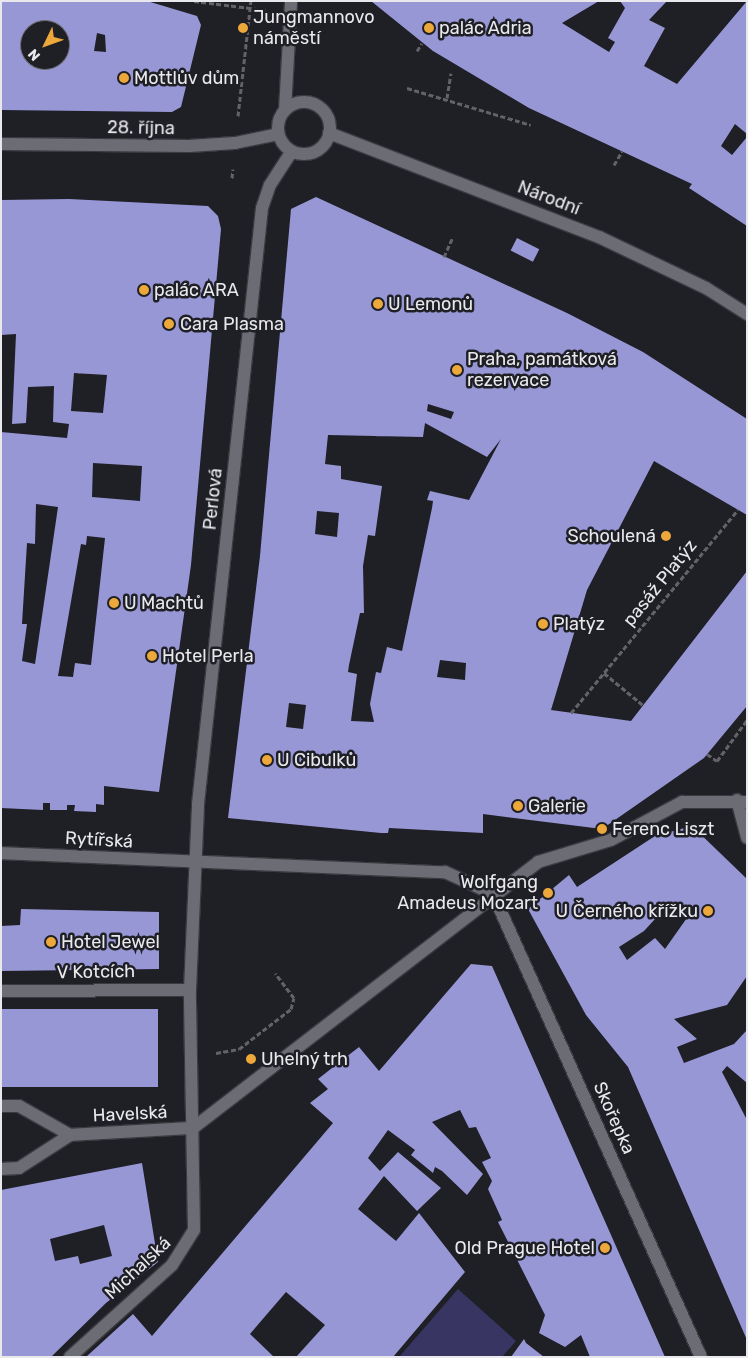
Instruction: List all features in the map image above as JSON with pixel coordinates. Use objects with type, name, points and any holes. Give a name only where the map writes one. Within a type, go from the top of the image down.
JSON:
[{"type":"street","points":[[285,110],[301,102],[318,106],[329,119],[329,133],[317,151],[292,151],[278,134],[285,110],[291,1]]},
{"type":"street","name":"Národní","points":[[329,133],[600,236],[706,288],[747,314]]},
{"type":"street","name":"28. října","points":[[1,144],[235,144],[278,134]]},
{"type":"street","name":"Perlová","points":[[194,858],[262,208],[270,185],[292,151]]},
{"type":"street","points":[[192,1128],[492,894],[538,862],[611,840],[682,802],[742,801],[747,838]]},
{"type":"street","name":"Rytířská","points":[[1,853],[159,861],[194,858]]},
{"type":"street","points":[[192,1128],[190,990],[194,858],[445,872],[492,894]]},
{"type":"street","name":"Skořepka","points":[[492,894],[701,1357]]},
{"type":"street","name":"V Kotcích","points":[[1,991],[190,990]]},
{"type":"street","name":"Havelská","points":[[1,1106],[19,1106],[70,1135]]},
{"type":"street","name":"Havelská","points":[[1,1169],[19,1168],[70,1135],[192,1128]]},
{"type":"street","name":"Michalská","points":[[70,1357],[186,1248],[196,1213],[192,1128]]},
{"type":"path","points":[[194,1],[271,11]]},
{"type":"path","points":[[232,178],[251,1]]},
{"type":"path","points":[[417,51],[422,43]]},
{"type":"path","points":[[447,98],[451,73]]},
{"type":"path","points":[[407,88],[447,98],[531,125]]},
{"type":"path","points":[[614,165],[622,151]]},
{"type":"path","points":[[444,256],[452,239]]},
{"type":"path","name":"pasáž Platýz","points":[[571,713],[738,510]]},
{"type":"path","points":[[604,673],[643,705]]},
{"type":"path","points":[[707,754],[717,761],[747,720]]},
{"type":"path","points":[[212,1054],[239,1049],[291,1010],[294,998],[275,973]]},
{"type":"shaded area","points":[[458,1289],[516,1341],[502,1357],[399,1357]]},
{"type":"building","name":"Mottlův dům","points":[[1,1],[147,1],[197,16],[201,25],[181,107],[172,112],[1,110]],"holes":[[[97,33],[105,35],[106,52],[94,51]]]},
{"type":"building","points":[[371,1],[599,1],[562,23],[609,52],[615,42],[608,38],[625,8],[620,1],[667,1],[649,20],[665,28],[644,66],[677,84],[747,1],[747,134],[735,124],[721,146],[732,155],[747,137],[747,226],[689,188],[692,184],[529,108],[433,51]]},
{"type":"building","points":[[316,197],[567,313],[643,352],[747,419],[747,515],[654,461],[587,590],[551,710],[631,721],[747,571],[747,706],[704,758],[602,829],[483,814],[483,833],[389,828],[388,833],[381,833],[228,818],[260,556],[291,209]],"holes":[[[428,404],[454,412],[451,419],[427,411]],[[425,423],[487,457],[501,439],[469,500],[430,491],[427,500],[433,501],[432,508],[402,651],[387,647],[381,673],[376,672],[370,704],[374,722],[351,721],[357,674],[348,672],[360,613],[364,613],[363,566],[368,535],[375,536],[382,486],[341,479],[341,466],[325,464],[328,435],[423,437]],[[317,511],[339,513],[337,537],[315,534]],[[440,660],[466,663],[465,680],[437,677]],[[289,703],[306,705],[303,729],[286,727]]]},
{"type":"building","points":[[69,199],[208,206],[218,216],[221,229],[191,565],[159,792],[104,786],[104,805],[96,804],[96,812],[74,811],[75,805],[67,805],[67,810],[50,810],[50,803],[43,803],[43,810],[1,808],[1,432],[67,438],[69,424],[53,422],[54,386],[28,387],[26,423],[12,424],[16,334],[1,335],[1,200]],"holes":[[[74,373],[107,375],[103,413],[71,411]],[[93,463],[142,466],[140,501],[92,497]],[[36,504],[58,507],[35,664],[22,661],[27,624],[22,624],[27,543],[35,544]],[[87,536],[105,538],[91,665],[75,663],[73,677],[58,676],[81,544],[86,545]]]},
{"type":"building","points":[[517,238],[539,249],[533,262],[511,250]]},
{"type":"building","points":[[692,826],[747,879],[747,976],[727,1005],[674,1019],[697,1039],[677,1047],[684,1063],[734,1044],[747,1030],[747,1083],[727,1066],[722,1072],[747,1120],[747,1340],[628,1067],[586,1015],[528,909],[569,875],[577,887],[655,836]],"holes":[[[666,907],[676,913],[680,908],[689,915],[665,949],[655,938],[627,960],[619,947],[644,931]]]},
{"type":"building","points":[[21,909],[159,912],[159,969],[1,971],[1,926],[20,925]]},
{"type":"building","points":[[471,964],[492,966],[665,1357],[590,1357],[581,1335],[565,1347],[539,1333],[545,1315],[498,1222],[502,1220],[488,1189],[492,1181],[482,1162],[491,1158],[476,1127],[469,1128],[460,1110],[432,1122],[483,1174],[467,1195],[442,1171],[435,1167],[433,1173],[411,1155],[415,1150],[388,1130],[368,1158],[380,1171],[398,1152],[441,1188],[417,1211],[384,1176],[358,1209],[396,1241],[419,1213],[465,1272],[393,1357],[296,1357],[325,1325],[286,1292],[250,1334],[274,1357],[86,1357],[133,1314],[152,1336],[333,1123],[310,1103],[328,1089],[318,1079],[359,1047],[379,1071]]},
{"type":"building","points":[[1,1009],[158,1009],[158,1087],[1,1087]]},
{"type":"building","points":[[142,1163],[158,1262],[106,1303],[51,1357],[1,1357],[1,1190]],"holes":[[[104,1225],[112,1256],[80,1264],[78,1256],[55,1261],[50,1239]]]},
{"type":"building","points":[[524,1339],[526,1343],[544,1357],[511,1357]]},
{"type":"place","name":"Jungmannovo náměstí","points":[[243,28]]},
{"type":"place","name":"palác Adria","points":[[429,28]]},
{"type":"place","name":"Mottlův dům","points":[[124,78]]},
{"type":"place","name":"palác ARA","points":[[144,290]]},
{"type":"place","name":"U Lemonů","points":[[378,304]]},
{"type":"place","name":"Cara Plasma","points":[[169,324]]},
{"type":"place","name":"Praha, památková rezervace","points":[[457,370]]},
{"type":"place","name":"Schoulená","points":[[666,536]]},
{"type":"place","name":"U Machtů","points":[[114,603]]},
{"type":"place","name":"Platýz","points":[[543,624]]},
{"type":"place","name":"Hotel Perla","points":[[152,656]]},
{"type":"place","name":"U Cibulků","points":[[267,760]]},
{"type":"place","name":"Galerie","points":[[518,806]]},
{"type":"place","name":"Ferenc Liszt","points":[[602,829]]},
{"type":"place","name":"Wolfgang Amadeus Mozart","points":[[548,893]]},
{"type":"place","name":"U Černého křížku","points":[[708,911]]},
{"type":"place","name":"Hotel Jewel","points":[[51,942]]},
{"type":"place","name":"Uhelný trh","points":[[251,1059]]},
{"type":"place","name":"Old Prague Hotel","points":[[605,1248]]}]
